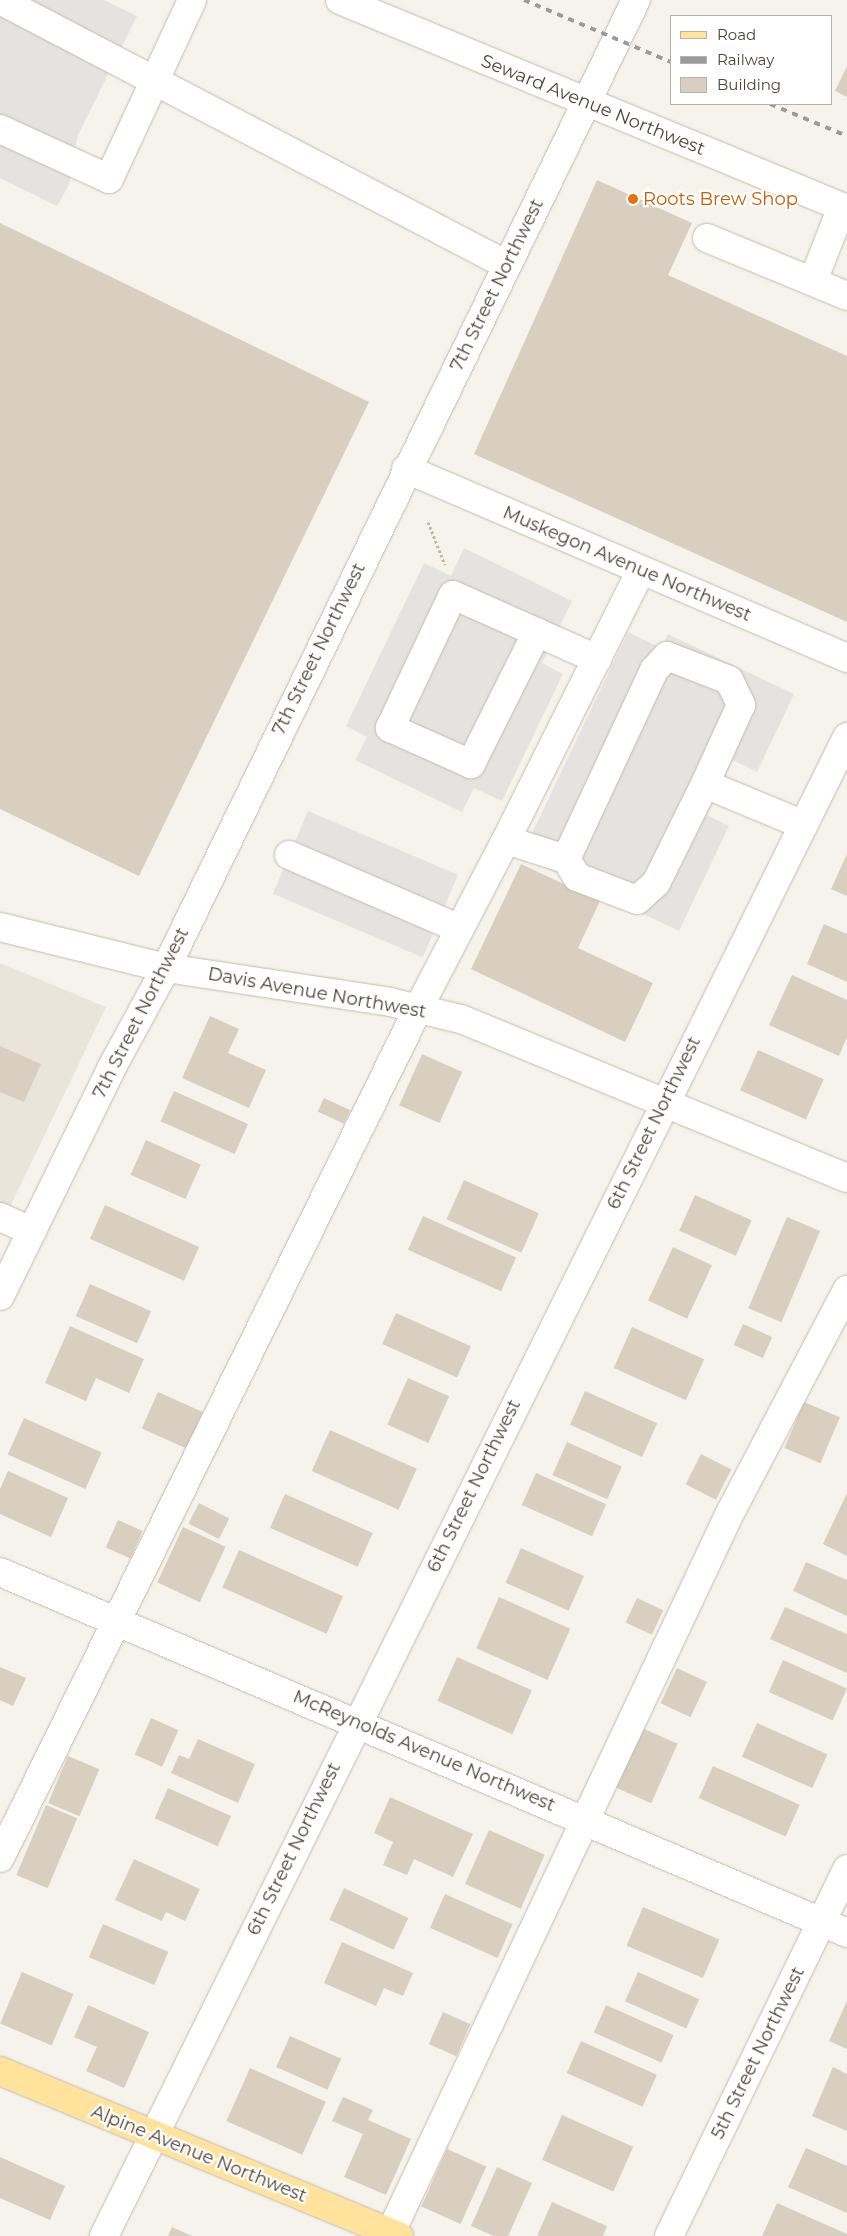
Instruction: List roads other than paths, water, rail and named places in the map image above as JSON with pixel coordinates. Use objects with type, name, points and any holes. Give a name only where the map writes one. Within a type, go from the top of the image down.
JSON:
[{"type":"main road","name":"Alpine Avenue Northwest","points":[[0,2072],[393,2235]]},
{"type":"street","points":[[0,0],[507,265]]},
{"type":"street","points":[[0,129],[109,180],[192,0]]},
{"type":"street","name":"Seward Avenue Northwest","points":[[340,0],[586,104],[844,208]]},
{"type":"street","name":"7th Street Northwest","points":[[0,1296],[112,1067],[166,968],[406,469],[636,0]]},
{"type":"street","points":[[813,281],[844,208]]},
{"type":"street","points":[[707,238],[847,296]]},
{"type":"street","name":"Muskegon Avenue Northwest","points":[[406,469],[847,658]]},
{"type":"street","points":[[0,1858],[119,1622],[418,1009],[506,840],[641,570]]},
{"type":"street","points":[[537,632],[471,764],[390,728],[453,595],[597,658]]},
{"type":"street","points":[[506,840],[566,859],[577,877],[637,900],[656,883],[705,784],[741,705],[730,680],[667,656],[654,670],[566,859]]},
{"type":"street","name":"6th Street Northwest","points":[[104,2236],[152,2135],[664,1102],[847,737]]},
{"type":"street","points":[[705,784],[804,825]]},
{"type":"street","points":[[289,855],[460,929]]},
{"type":"street","name":"Davis Avenue Northwest","points":[[0,927],[166,968],[418,1009],[461,1019],[847,1178]]},
{"type":"street","points":[[0,1216],[32,1231]]},
{"type":"street","points":[[393,2235],[584,1820],[730,1513],[847,1290]]},
{"type":"street","name":"McReynolds Avenue Northwest","points":[[0,1572],[357,1722],[847,1933]]},
{"type":"street","name":"5th Street Northwest","points":[[669,2236],[847,1869]]},
{"type":"railway","points":[[524,0],[670,62]]},
{"type":"railway","points":[[772,105],[847,136]]},
{"type":"place","name":"Roots Brew Shop","points":[[633,199]]}]
